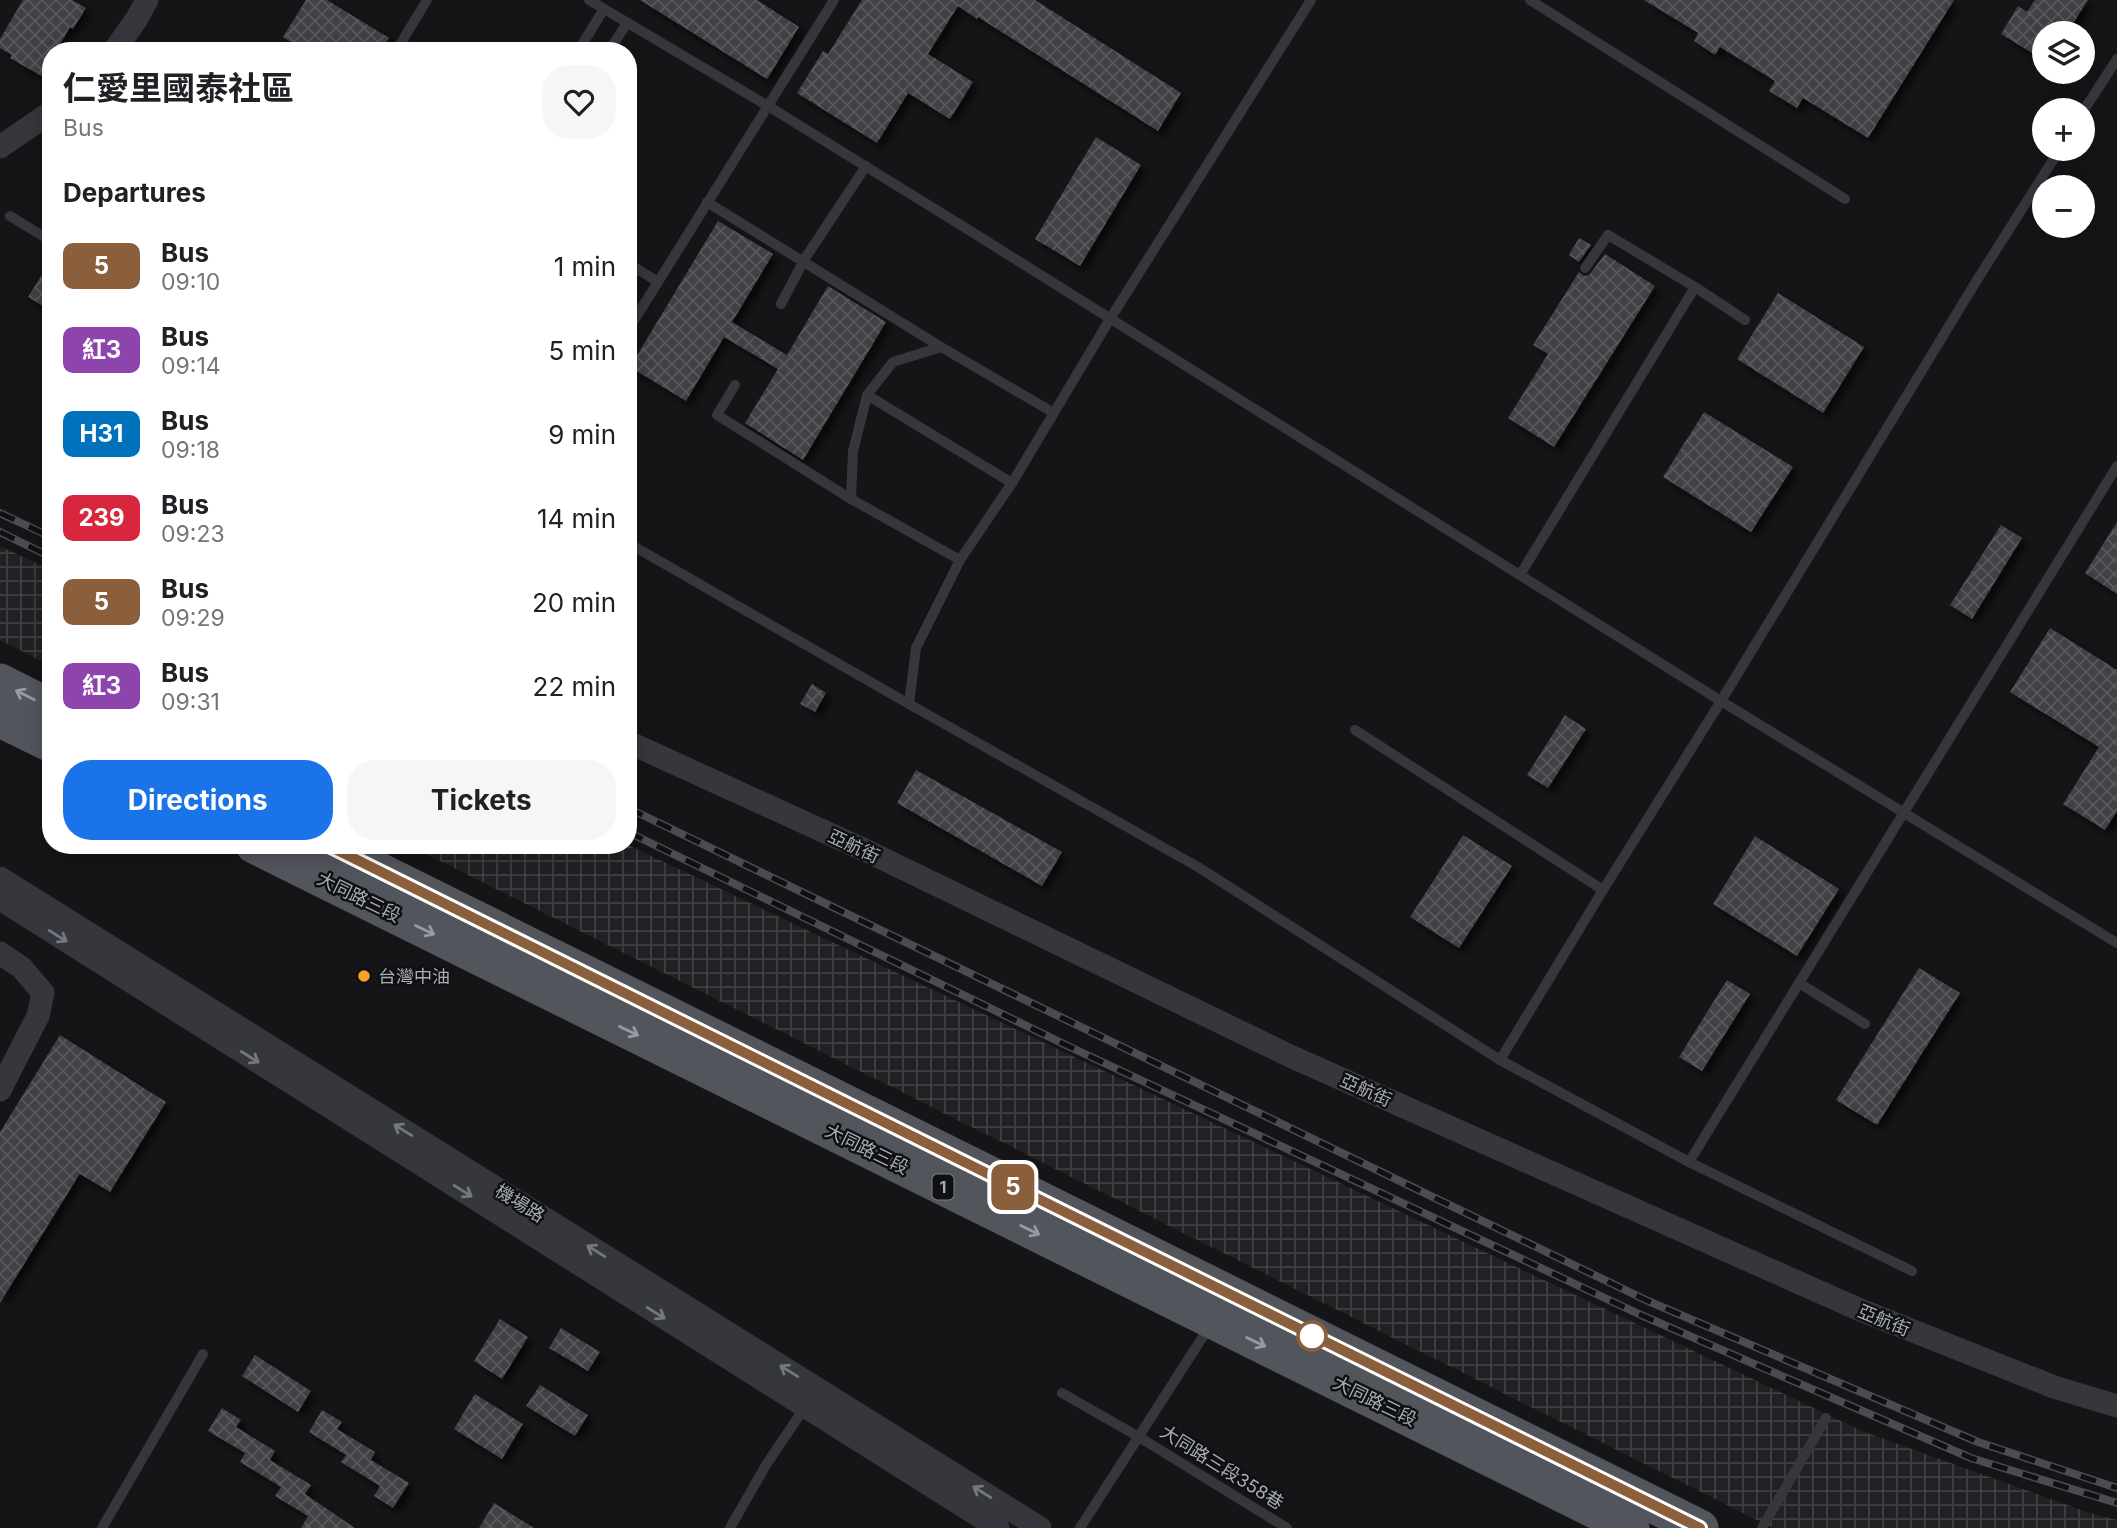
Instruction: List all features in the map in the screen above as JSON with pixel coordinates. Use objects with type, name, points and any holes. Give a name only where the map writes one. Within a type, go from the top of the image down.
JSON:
[{"type":"main road","points":[[0,682],[42,703]]},
{"type":"main road","points":[[0,719],[42,740]]},
{"type":"main road","name":"大同路三段","points":[[273,854],[1221,1308],[1700,1528]]},
{"type":"main road","name":"大同路三段","points":[[344,854],[1221,1308],[1631,1528]]},
{"type":"street","points":[[120,42],[147,0]]},
{"type":"street","points":[[0,147],[42,118]]},
{"type":"street","name":"亞航街","points":[[637,746],[881,858],[1290,1056],[1719,1248],[1882,1320],[2054,1387],[2117,1406]]},
{"type":"street","name":"機場路","points":[[0,878],[1040,1528]]},
{"type":"street","name":"機場路","points":[[0,899],[998,1528]]},
{"type":"street","points":[[0,953],[22,968],[43,993],[38,1016],[0,1090]]},
{"type":"lane","points":[[401,42],[427,0]]},
{"type":"lane","points":[[589,0],[866,166],[1721,701],[2117,943]]},
{"type":"lane","points":[[637,316],[834,0]]},
{"type":"lane","points":[[909,704],[916,648],[960,560],[1012,483],[1311,0]]},
{"type":"lane","points":[[1530,0],[1845,199]]},
{"type":"lane","points":[[584,42],[604,9]]},
{"type":"lane","points":[[615,42],[627,23]]},
{"type":"lane","points":[[2092,98],[2117,59]]},
{"type":"lane","points":[[1500,1060],[2052,161]]},
{"type":"lane","points":[[780,304],[804,260],[866,166]]},
{"type":"lane","points":[[708,202],[1054,413]]},
{"type":"lane","points":[[10,216],[42,236]]},
{"type":"lane","points":[[1585,268],[1608,234],[1745,320]]},
{"type":"lane","points":[[637,269],[658,282]]},
{"type":"lane","points":[[1520,575],[1695,287]]},
{"type":"lane","points":[[851,499],[853,451],[867,395],[893,362],[942,347]]},
{"type":"lane","points":[[735,386],[717,415],[851,499],[960,560]]},
{"type":"lane","points":[[867,395],[1012,483]]},
{"type":"lane","points":[[1689,1162],[2117,466]]},
{"type":"lane","points":[[637,548],[1198,867],[1500,1060],[1689,1162],[1912,1271]]},
{"type":"lane","points":[[1355,730],[1603,890]]},
{"type":"lane","points":[[1799,983],[1865,1024]]},
{"type":"lane","name":"大同路三段358巷","points":[[1080,1528],[1221,1308]]},
{"type":"lane","points":[[102,1528],[203,1354]]},
{"type":"lane","name":"大同路三段358巷","points":[[1062,1393],[1287,1528]]},
{"type":"lane","points":[[730,1528],[766,1465],[805,1407]]},
{"type":"lane","points":[[1762,1528],[1826,1418]]},
{"type":"shaded area","points":[[0,546],[42,566],[42,661],[0,640]]},
{"type":"shaded area","points":[[637,849],[1862,1431],[2087,1512],[2117,1520],[2117,1528],[1773,1528],[426,854],[637,854]]},
{"type":"building","points":[[23,0],[72,0],[86,8],[61,42],[42,42],[42,76],[10,58],[12,55],[0,48],[0,39]]},
{"type":"building","points":[[306,0],[327,0],[389,38],[387,42],[291,42],[283,37]]},
{"type":"building","points":[[640,0],[757,0],[799,27],[767,79]]},
{"type":"building","points":[[862,0],[1035,0],[1181,93],[1158,131],[958,6],[928,54],[973,82],[950,119],[908,93],[877,143],[797,93],[823,51],[828,54]]},
{"type":"building","points":[[1644,0],[1954,0],[1868,138],[1803,98],[1797,108],[1769,91],[1775,81],[1720,47],[1715,55],[1694,41],[1698,33]]},
{"type":"building","points":[[2035,0],[2088,0],[2075,21],[2032,21],[2032,53],[2001,34],[2018,6],[2027,12]]},
{"type":"building","points":[[1096,137],[1141,165],[1080,266],[1035,239]]},
{"type":"building","points":[[718,221],[773,254],[732,322],[787,355],[828,286],[886,322],[803,460],[745,423],[778,369],[724,337],[686,401],[637,371],[637,355]]},
{"type":"building","points":[[1579,238],[1591,245],[1579,262],[1569,255]]},
{"type":"building","points":[[1605,254],[1655,286],[1554,447],[1508,418],[1548,354],[1533,345],[1579,272],[1584,276],[1589,275]]},
{"type":"building","points":[[42,274],[42,306],[28,297]]},
{"type":"building","points":[[1778,293],[1864,347],[1823,413],[1737,359]]},
{"type":"building","points":[[1704,412],[1793,467],[1751,532],[1663,477]]},
{"type":"building","points":[[2117,522],[2117,594],[2085,573]]},
{"type":"building","points":[[2001,525],[2022,538],[1972,619],[1950,605]]},
{"type":"building","points":[[2050,628],[2117,670],[2117,811],[2105,830],[2063,804],[2099,747],[2010,692]]},
{"type":"building","points":[[812,684],[826,693],[815,712],[800,704]]},
{"type":"building","points":[[1565,715],[1586,729],[1548,788],[1527,775]]},
{"type":"building","points":[[916,770],[1062,852],[1042,886],[897,803]]},
{"type":"building","points":[[1463,835],[1512,866],[1459,948],[1410,917]]},
{"type":"building","points":[[1755,836],[1839,889],[1797,956],[1713,904]]},
{"type":"building","points":[[1919,968],[1960,993],[1877,1125],[1836,1100]]},
{"type":"building","points":[[1727,980],[1750,994],[1702,1071],[1679,1057]]},
{"type":"building","points":[[60,1035],[166,1102],[110,1192],[79,1175],[0,1303],[0,1132]]},
{"type":"building","points":[[500,1319],[528,1337],[502,1379],[474,1361]]},
{"type":"building","points":[[561,1328],[600,1352],[588,1371],[549,1348]]},
{"type":"building","points":[[255,1355],[311,1391],[298,1412],[242,1376]]},
{"type":"building","points":[[540,1385],[588,1415],[575,1436],[526,1406]]},
{"type":"building","points":[[475,1394],[523,1424],[502,1459],[454,1429]]},
{"type":"building","points":[[222,1408],[241,1420],[236,1427],[275,1451],[270,1460],[311,1485],[305,1494],[355,1528],[301,1528],[308,1516],[275,1496],[281,1487],[240,1462],[245,1453],[208,1431]]},
{"type":"building","points":[[322,1410],[342,1422],[337,1429],[375,1452],[371,1460],[409,1483],[393,1508],[374,1496],[380,1486],[341,1462],[346,1455],[309,1432]]},
{"type":"building","points":[[494,1503],[534,1528],[479,1528]]},
{"type":"railway","points":[[0,513],[42,533]]},
{"type":"railway","points":[[0,532],[42,553]]},
{"type":"railway","points":[[637,812],[1648,1301],[1978,1442],[2117,1488]]},
{"type":"railway","points":[[637,836],[1068,1046],[1641,1315],[1971,1458],[2117,1503]]},
{"type":"bus line","name":"5","points":[[345,854],[1700,1528]]},
{"type":"place","name":"台灣中油","points":[[364,976]]}]
